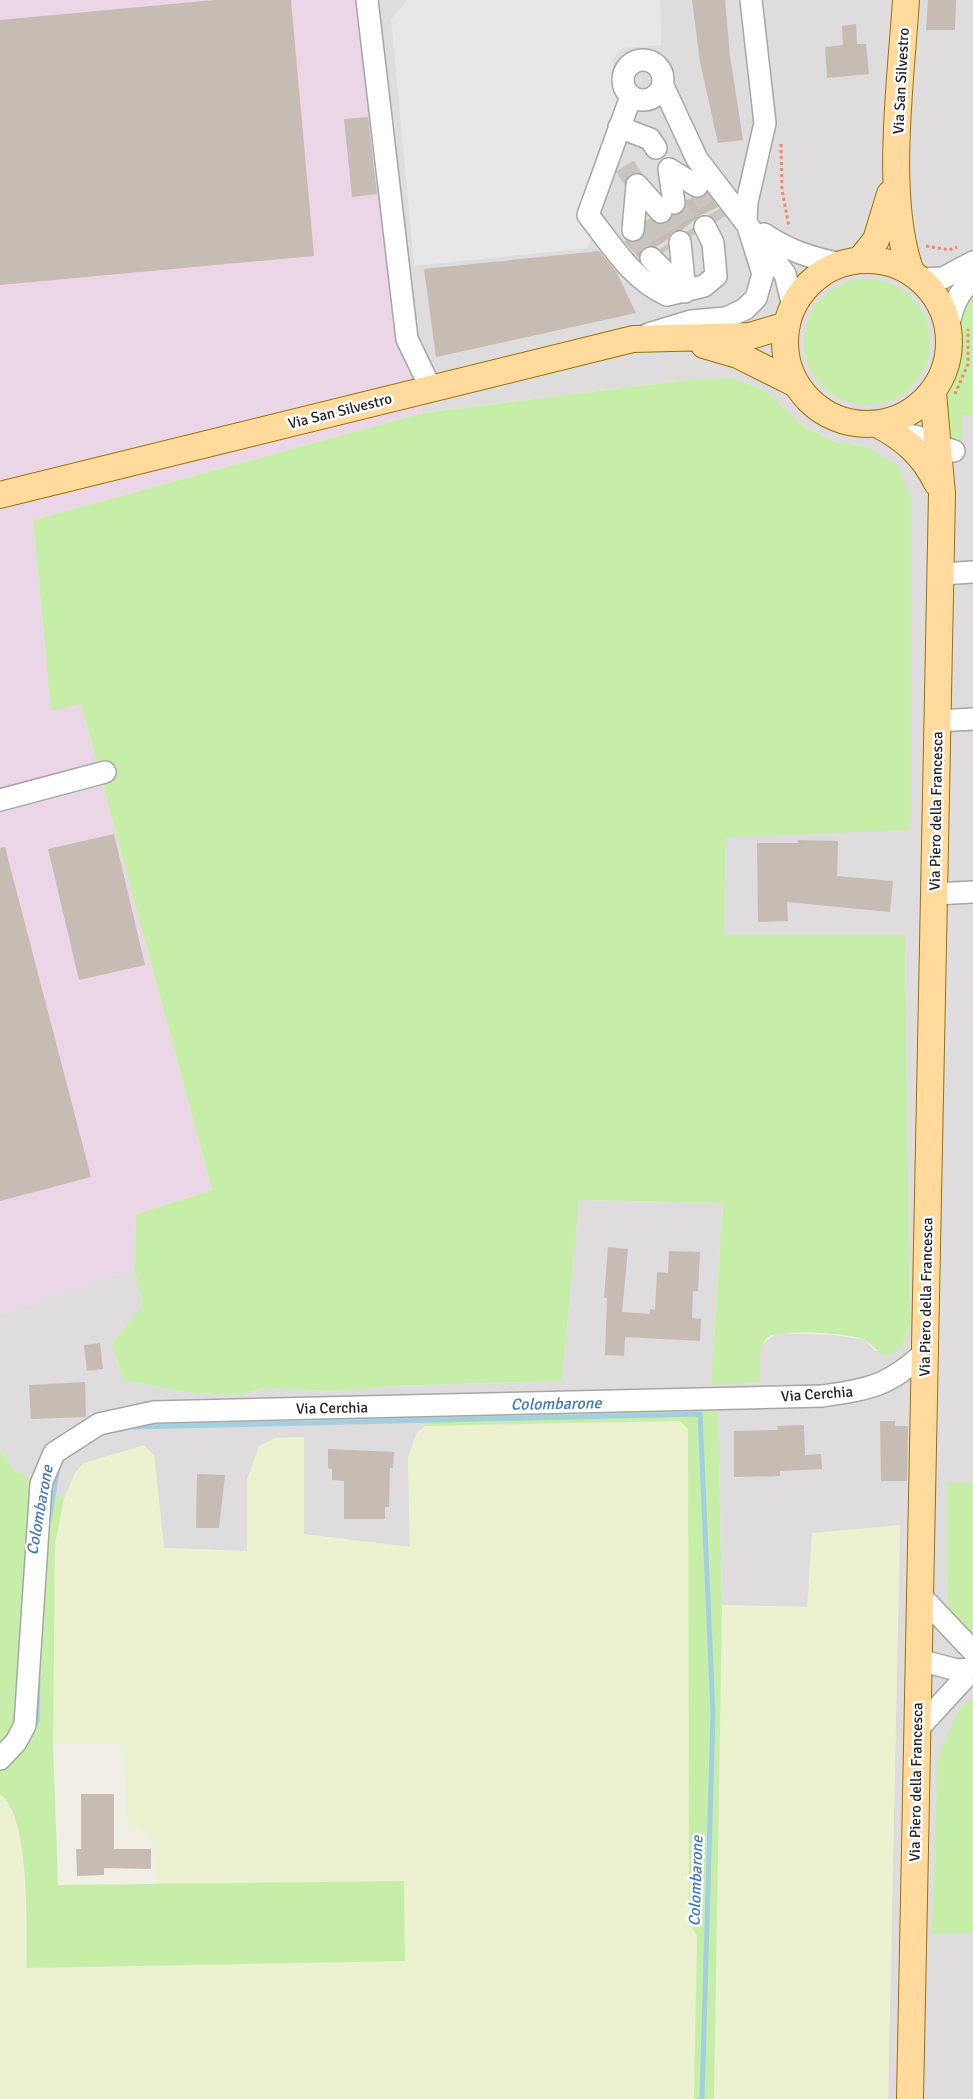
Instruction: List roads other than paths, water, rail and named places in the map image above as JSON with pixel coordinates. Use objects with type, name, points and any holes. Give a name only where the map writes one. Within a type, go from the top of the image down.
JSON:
[{"type":"main road","name":"Via San Silvestro","points":[[906,0],[897,162],[898,221],[903,251],[915,275]]},
{"type":"main road","name":"Via San Silvestro","points":[[850,262],[876,240],[885,216],[897,162]]},
{"type":"main road","points":[[850,262],[894,264],[915,275],[932,291],[944,313],[958,327],[946,367],[942,397],[913,410],[888,430],[833,417],[809,400],[796,384],[788,364],[785,348],[790,315],[813,281],[850,262]]},
{"type":"main road","name":"Via San Silvestro","points":[[0,495],[633,339],[750,336],[790,315]]},
{"type":"main road","name":"Via San Silvestro","points":[[681,338],[738,355],[796,384]]},
{"type":"main road","name":"Via Piero della Francesca","points":[[910,2099],[942,494],[946,449],[942,397]]},
{"type":"main road","name":"Via Piero della Francesca","points":[[888,430],[929,466],[942,494]]},
{"type":"street","points":[[367,0],[407,339],[431,389]]},
{"type":"street","points":[[633,339],[691,321],[726,318],[746,309],[756,298],[763,274],[746,220],[747,202],[765,123],[752,0]]},
{"type":"street","points":[[685,136],[663,113],[626,91],[623,79],[627,68],[636,61],[646,60],[657,65],[663,74],[663,86],[685,136],[707,173],[746,220],[785,274],[790,315]]},
{"type":"street","points":[[663,86],[656,96],[638,98],[619,126],[588,215],[630,268],[645,283],[667,295],[704,286],[716,276],[712,243],[685,239]]},
{"type":"street","points":[[619,126],[650,139],[656,148]]},
{"type":"street","points":[[612,147],[625,166]]},
{"type":"street","points":[[666,208],[669,169]]},
{"type":"street","points":[[666,208],[637,185],[666,208]]},
{"type":"street","points":[[746,220],[783,247],[808,258],[850,262]]},
{"type":"street","points":[[685,239],[685,292]]},
{"type":"street","points":[[685,239],[685,292]]},
{"type":"street","points":[[915,275],[943,278],[969,253]]},
{"type":"street","points":[[958,327],[952,309],[959,292],[973,279]]},
{"type":"street","points":[[888,430],[916,435],[946,449]]},
{"type":"street","points":[[941,574],[973,572]]},
{"type":"street","points":[[938,721],[973,719]]},
{"type":"street","points":[[0,800],[105,772]]},
{"type":"street","points":[[934,894],[973,892]]},
{"type":"street","name":"Via Cerchia","points":[[0,1759],[16,1742],[25,1725],[41,1484],[54,1453],[99,1424],[154,1412],[822,1396],[872,1389],[904,1372],[925,1352]]},
{"type":"street","points":[[920,1595],[973,1651]]},
{"type":"street","points":[[919,1660],[950,1651],[973,1651]]},
{"type":"street","points":[[919,1660],[957,1670],[973,1670]]},
{"type":"street","points":[[917,1730],[973,1670]]},
{"type":"waterway","name":"Colombarone","points":[[133,1427],[700,1414],[713,1714],[702,2099]]},
{"type":"waterway","name":"Colombarone","points":[[49,1520],[58,1467]]},
{"type":"waterway","name":"Colombarone","points":[[32,1728],[37,1721],[38,1679]]},
{"type":"tunnel","points":[[625,166],[637,185]]},
{"type":"tunnel","points":[[697,186],[717,221]]},
{"type":"tunnel","points":[[674,203],[693,235]]},
{"type":"tunnel","points":[[661,212],[680,242]]},
{"type":"tunnel","points":[[646,221],[665,251]]},
{"type":"tunnel","points":[[633,230],[651,258]]}]
